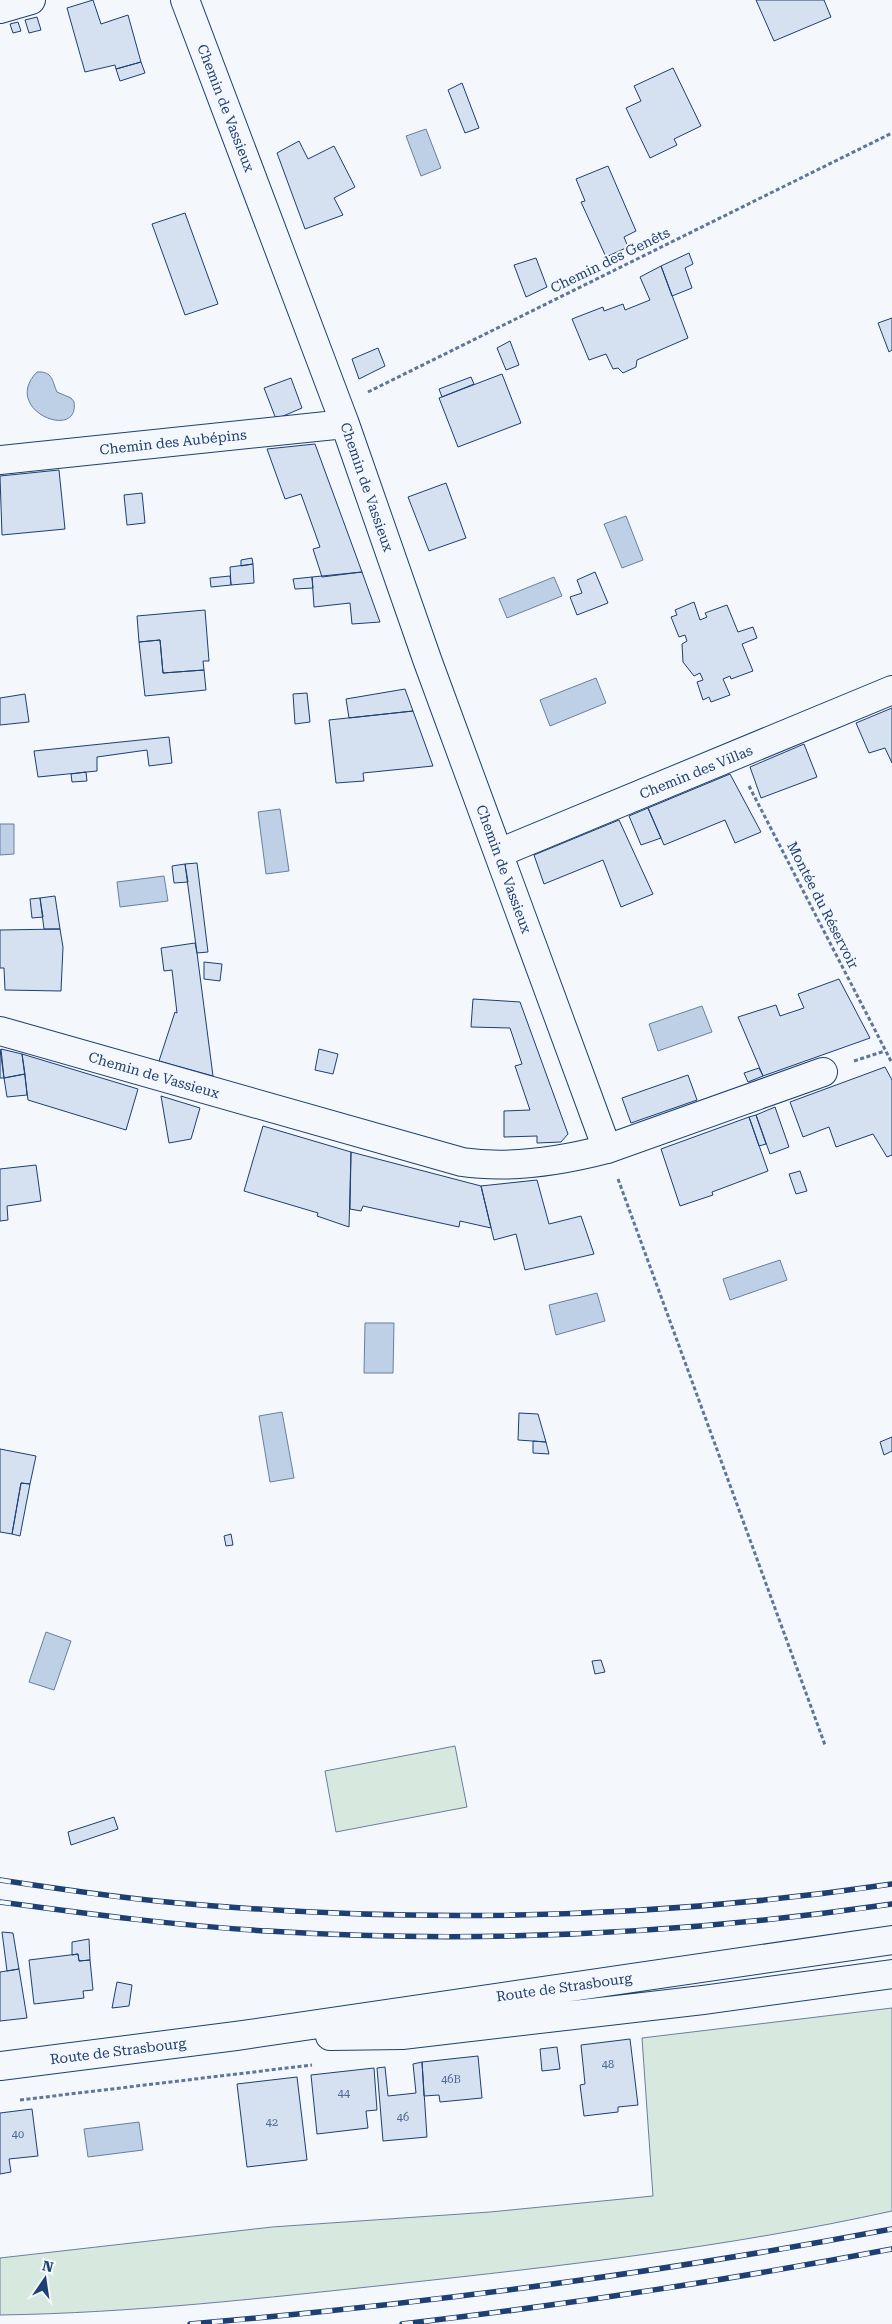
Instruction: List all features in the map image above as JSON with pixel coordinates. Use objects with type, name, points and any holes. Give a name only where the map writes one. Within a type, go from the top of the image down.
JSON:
[{"type":"street","points":[[0,9],[31,0]]},
{"type":"street","name":"Chemin de Vassieux","points":[[0,1031],[462,1162],[488,1165],[570,1159],[607,1149],[428,662],[342,415],[185,0]]},
{"type":"street","name":"Chemin des Aubépins","points":[[0,460],[342,415]]},
{"type":"street","name":"Chemin des Villas","points":[[499,853],[892,690]]},
{"type":"street","points":[[607,1149],[823,1072]]},
{"type":"street","name":"Route de Strasbourg","points":[[0,2066],[236,2036],[892,1940]]},
{"type":"street","name":"Route de Strasbourg","points":[[236,2036],[402,2035],[704,2000],[892,1974]]},
{"type":"path","name":"Chemin des Genêts","points":[[342,415],[892,133]]},
{"type":"path","name":"Montée du Réservoir","points":[[734,757],[892,1063]]},
{"type":"path","points":[[607,1149],[825,1745]]},
{"type":"shaded area","points":[[455,1746],[467,1807],[336,1832],[325,1771]]},
{"type":"shaded area","points":[[892,2008],[892,2211],[831,2224],[707,2245],[521,2270],[198,2304],[50,2314],[0,2315],[0,2258],[272,2227],[490,2212],[653,2196],[642,2038]]},
{"type":"water","points":[[426,129],[441,168],[421,176],[406,136]]},
{"type":"water","points":[[37,372],[49,375],[57,392],[71,398],[74,402],[73,414],[66,420],[55,420],[44,416],[34,409],[28,398],[28,386]]},
{"type":"water","points":[[626,516],[643,560],[622,568],[604,524]]},
{"type":"water","points":[[554,577],[562,596],[507,618],[499,599]]},
{"type":"water","points":[[596,678],[606,703],[550,726],[540,700]]},
{"type":"water","points":[[280,809],[289,871],[266,874],[258,812]]},
{"type":"water","points":[[0,824],[14,824],[14,854],[0,855]]},
{"type":"water","points":[[164,876],[168,901],[120,907],[117,882]]},
{"type":"water","points":[[702,1006],[712,1032],[658,1051],[649,1024]]},
{"type":"water","points":[[780,1260],[787,1280],[730,1300],[723,1279]]},
{"type":"water","points":[[597,1293],[605,1321],[556,1335],[549,1305]]},
{"type":"water","points":[[365,1323],[394,1323],[393,1373],[364,1373]]},
{"type":"water","points":[[282,1412],[294,1478],[270,1482],[259,1416]]},
{"type":"water","points":[[46,1632],[71,1641],[54,1690],[29,1682]]},
{"type":"water","points":[[139,2122],[143,2150],[88,2157],[84,2129]]},
{"type":"building","points":[[93,0],[101,24],[128,15],[141,62],[116,69],[115,65],[85,72],[67,8]]},
{"type":"building","points":[[756,0],[824,0],[831,17],[774,41]]},
{"type":"building","points":[[37,17],[41,30],[29,33],[25,20]]},
{"type":"building","points":[[18,22],[21,31],[13,33],[10,24]]},
{"type":"building","points":[[141,62],[145,73],[120,81],[116,69]]},
{"type":"building","points":[[673,68],[701,126],[674,139],[677,145],[650,158],[626,108],[641,101],[634,86]]},
{"type":"building","points":[[462,83],[479,128],[465,133],[448,90]]},
{"type":"building","points":[[299,141],[308,159],[334,146],[355,187],[334,198],[343,215],[305,229],[277,153]]},
{"type":"building","points":[[608,166],[636,231],[624,237],[628,247],[606,257],[581,202],[585,201],[576,179]]},
{"type":"building","points":[[185,213],[218,304],[185,315],[152,224]]},
{"type":"building","points":[[689,253],[693,264],[685,268],[692,288],[672,296],[661,266]]},
{"type":"building","points":[[536,258],[547,287],[526,297],[514,265]]},
{"type":"building","points":[[661,266],[688,338],[637,360],[636,367],[623,373],[618,368],[613,369],[606,354],[589,360],[572,319],[603,307],[604,311],[623,304],[625,310],[650,300],[640,277]]},
{"type":"building","points":[[892,318],[892,350],[889,352],[878,323]]},
{"type":"building","points":[[510,341],[519,365],[506,370],[497,348]]},
{"type":"building","points":[[378,348],[385,366],[359,379],[352,359]]},
{"type":"building","points":[[502,374],[521,423],[458,447],[439,398]]},
{"type":"building","points":[[471,377],[474,384],[442,397],[439,389]]},
{"type":"building","points":[[291,378],[302,408],[276,419],[264,388]]},
{"type":"building","points":[[315,444],[362,572],[322,577],[313,549],[320,547],[301,494],[285,499],[267,449]]},
{"type":"building","points":[[59,470],[65,529],[2,535],[0,476]]},
{"type":"building","points":[[446,483],[466,538],[429,551],[408,497]]},
{"type":"building","points":[[142,493],[145,523],[127,525],[124,495]]},
{"type":"building","points":[[252,558],[253,564],[241,566],[241,560]]},
{"type":"building","points":[[253,564],[254,583],[231,585],[230,567]]},
{"type":"building","points":[[362,572],[380,622],[352,624],[350,603],[314,607],[312,577]]},
{"type":"building","points":[[595,572],[608,603],[577,615],[570,597],[582,593],[577,580]]},
{"type":"building","points":[[230,576],[231,585],[211,587],[210,578]]},
{"type":"building","points":[[312,577],[313,588],[295,589],[293,579]]},
{"type":"building","points":[[694,602],[700,620],[707,617],[705,613],[727,605],[738,632],[753,627],[757,638],[742,644],[753,671],[731,679],[730,676],[723,679],[730,695],[711,702],[709,697],[703,700],[697,682],[703,680],[700,673],[694,676],[683,662],[682,644],[687,641],[685,635],[679,637],[671,617],[677,615],[675,610]]},
{"type":"building","points":[[205,610],[209,661],[203,661],[204,670],[163,673],[160,640],[139,642],[137,616]]},
{"type":"building","points":[[160,640],[163,673],[204,670],[206,690],[145,696],[139,642]]},
{"type":"building","points":[[405,689],[413,711],[349,718],[346,699]]},
{"type":"building","points":[[307,693],[310,722],[295,724],[293,694]]},
{"type":"building","points":[[25,694],[29,722],[0,725],[0,698]]},
{"type":"building","points":[[892,708],[892,763],[885,748],[869,753],[856,723]]},
{"type":"building","points":[[413,711],[433,766],[363,773],[364,781],[336,783],[329,720]]},
{"type":"building","points":[[169,737],[172,763],[149,766],[147,750],[97,757],[97,771],[38,777],[34,751]]},
{"type":"building","points":[[804,744],[817,777],[761,798],[750,767]]},
{"type":"building","points":[[86,772],[87,781],[72,782],[71,774]]},
{"type":"building","points":[[730,774],[761,832],[735,843],[725,820],[664,845],[648,808]]},
{"type":"building","points":[[648,808],[661,838],[641,845],[629,816]]},
{"type":"building","points":[[619,820],[653,894],[621,907],[603,860],[544,884],[534,855]]},
{"type":"building","points":[[197,863],[208,952],[197,953],[185,864]]},
{"type":"building","points":[[185,864],[188,882],[174,883],[172,866]]},
{"type":"building","points":[[55,896],[60,929],[44,929],[40,898]]},
{"type":"building","points":[[40,898],[43,917],[32,918],[30,899]]},
{"type":"building","points":[[60,929],[63,947],[61,991],[5,990],[4,968],[0,968],[0,930]]},
{"type":"building","points":[[195,943],[213,1076],[159,1061],[175,1012],[177,1013],[172,970],[164,971],[161,948]]},
{"type":"building","points":[[204,962],[222,964],[220,981],[204,979]]},
{"type":"building","points":[[839,979],[870,1038],[763,1076],[738,1017],[776,1005],[780,1016],[804,1008],[798,994]]},
{"type":"building","points":[[473,999],[520,1002],[568,1134],[561,1142],[537,1143],[537,1136],[504,1137],[504,1111],[530,1110],[515,1066],[522,1064],[510,1028],[471,1027]]},
{"type":"building","points":[[0,1049],[4,1078],[0,1078]]},
{"type":"building","points":[[1,1049],[22,1054],[25,1074],[4,1078]]},
{"type":"building","points":[[319,1049],[338,1054],[333,1074],[315,1070]]},
{"type":"building","points":[[22,1054],[138,1089],[126,1130],[28,1100]]},
{"type":"building","points":[[885,1067],[892,1080],[892,1155],[887,1157],[873,1134],[836,1147],[829,1127],[803,1137],[790,1102]]},
{"type":"building","points":[[759,1068],[763,1076],[748,1082],[744,1073]]},
{"type":"building","points":[[25,1074],[27,1095],[7,1097],[4,1078]]},
{"type":"building","points":[[688,1075],[697,1100],[631,1123],[622,1098]]},
{"type":"building","points":[[161,1096],[200,1108],[191,1139],[169,1143]]},
{"type":"building","points":[[775,1107],[789,1147],[770,1154],[756,1115]]},
{"type":"building","points":[[756,1115],[766,1144],[759,1146],[749,1117]]},
{"type":"building","points":[[749,1117],[768,1171],[712,1192],[713,1195],[680,1206],[661,1149]]},
{"type":"building","points":[[263,1126],[351,1152],[349,1227],[317,1216],[318,1213],[244,1191]]},
{"type":"building","points":[[351,1152],[481,1186],[491,1228],[460,1221],[459,1227],[363,1206],[361,1211],[350,1209]]},
{"type":"building","points":[[36,1165],[41,1201],[7,1206],[8,1220],[0,1221],[0,1169]]},
{"type":"building","points":[[800,1171],[807,1191],[796,1194],[789,1174]]},
{"type":"building","points":[[537,1180],[549,1224],[581,1216],[594,1254],[525,1270],[516,1234],[494,1240],[481,1186]]},
{"type":"building","points":[[519,1413],[538,1414],[546,1442],[518,1440]]},
{"type":"building","points":[[892,1437],[892,1451],[884,1455],[880,1442]]},
{"type":"building","points":[[533,1441],[546,1442],[549,1454],[533,1453]]},
{"type":"building","points":[[0,1449],[36,1456],[30,1484],[21,1483],[12,1534],[0,1532]]},
{"type":"building","points":[[21,1483],[30,1484],[20,1536],[12,1534]]},
{"type":"building","points":[[231,1534],[233,1545],[226,1546],[224,1536]]},
{"type":"building","points":[[601,1660],[605,1672],[595,1674],[592,1661]]},
{"type":"building","points":[[114,1817],[118,1829],[71,1845],[68,1832]]},
{"type":"building","points":[[2,1932],[13,1933],[19,1969],[7,1971]]},
{"type":"building","points":[[89,1939],[90,1960],[79,1961],[78,1954],[72,1955],[72,1942]]},
{"type":"building","points":[[78,1954],[79,1961],[90,1960],[93,1990],[83,1991],[84,1998],[34,2004],[29,1960]]},
{"type":"building","points":[[19,1969],[27,2018],[0,2021],[0,1972]]},
{"type":"building","points":[[117,1982],[132,1985],[129,2006],[112,2008]]},
{"type":"building","points":[[630,2039],[638,2105],[618,2107],[618,2112],[584,2116],[580,2085],[585,2084],[581,2045]]},
{"type":"building","points":[[557,2047],[560,2069],[542,2071],[540,2049]]},
{"type":"building","points":[[478,2056],[482,2098],[440,2102],[439,2095],[424,2096],[422,2062]]},
{"type":"building","points":[[422,2062],[427,2137],[383,2141],[377,2068],[385,2067],[388,2096],[416,2093],[413,2064]]},
{"type":"building","points":[[374,2068],[377,2110],[366,2111],[368,2128],[317,2134],[311,2075]]},
{"type":"building","points":[[297,2077],[307,2160],[247,2167],[237,2084]]},
{"type":"building","points":[[32,2109],[38,2156],[9,2159],[11,2172],[0,2174],[0,2113]]},
{"type":"railway","points":[[0,1880],[111,1896],[267,1910],[356,1914],[446,1915],[536,1915],[715,1905],[804,1896],[892,1884]]},
{"type":"railway","points":[[0,1902],[134,1919],[235,1929],[346,1935],[424,1936],[581,1934],[659,1929],[737,1923],[892,1904]]},
{"type":"railway","points":[[190,2324],[366,2307],[542,2286],[717,2260],[892,2229]]},
{"type":"railway","points":[[402,2324],[525,2309],[647,2291],[892,2249]]}]
